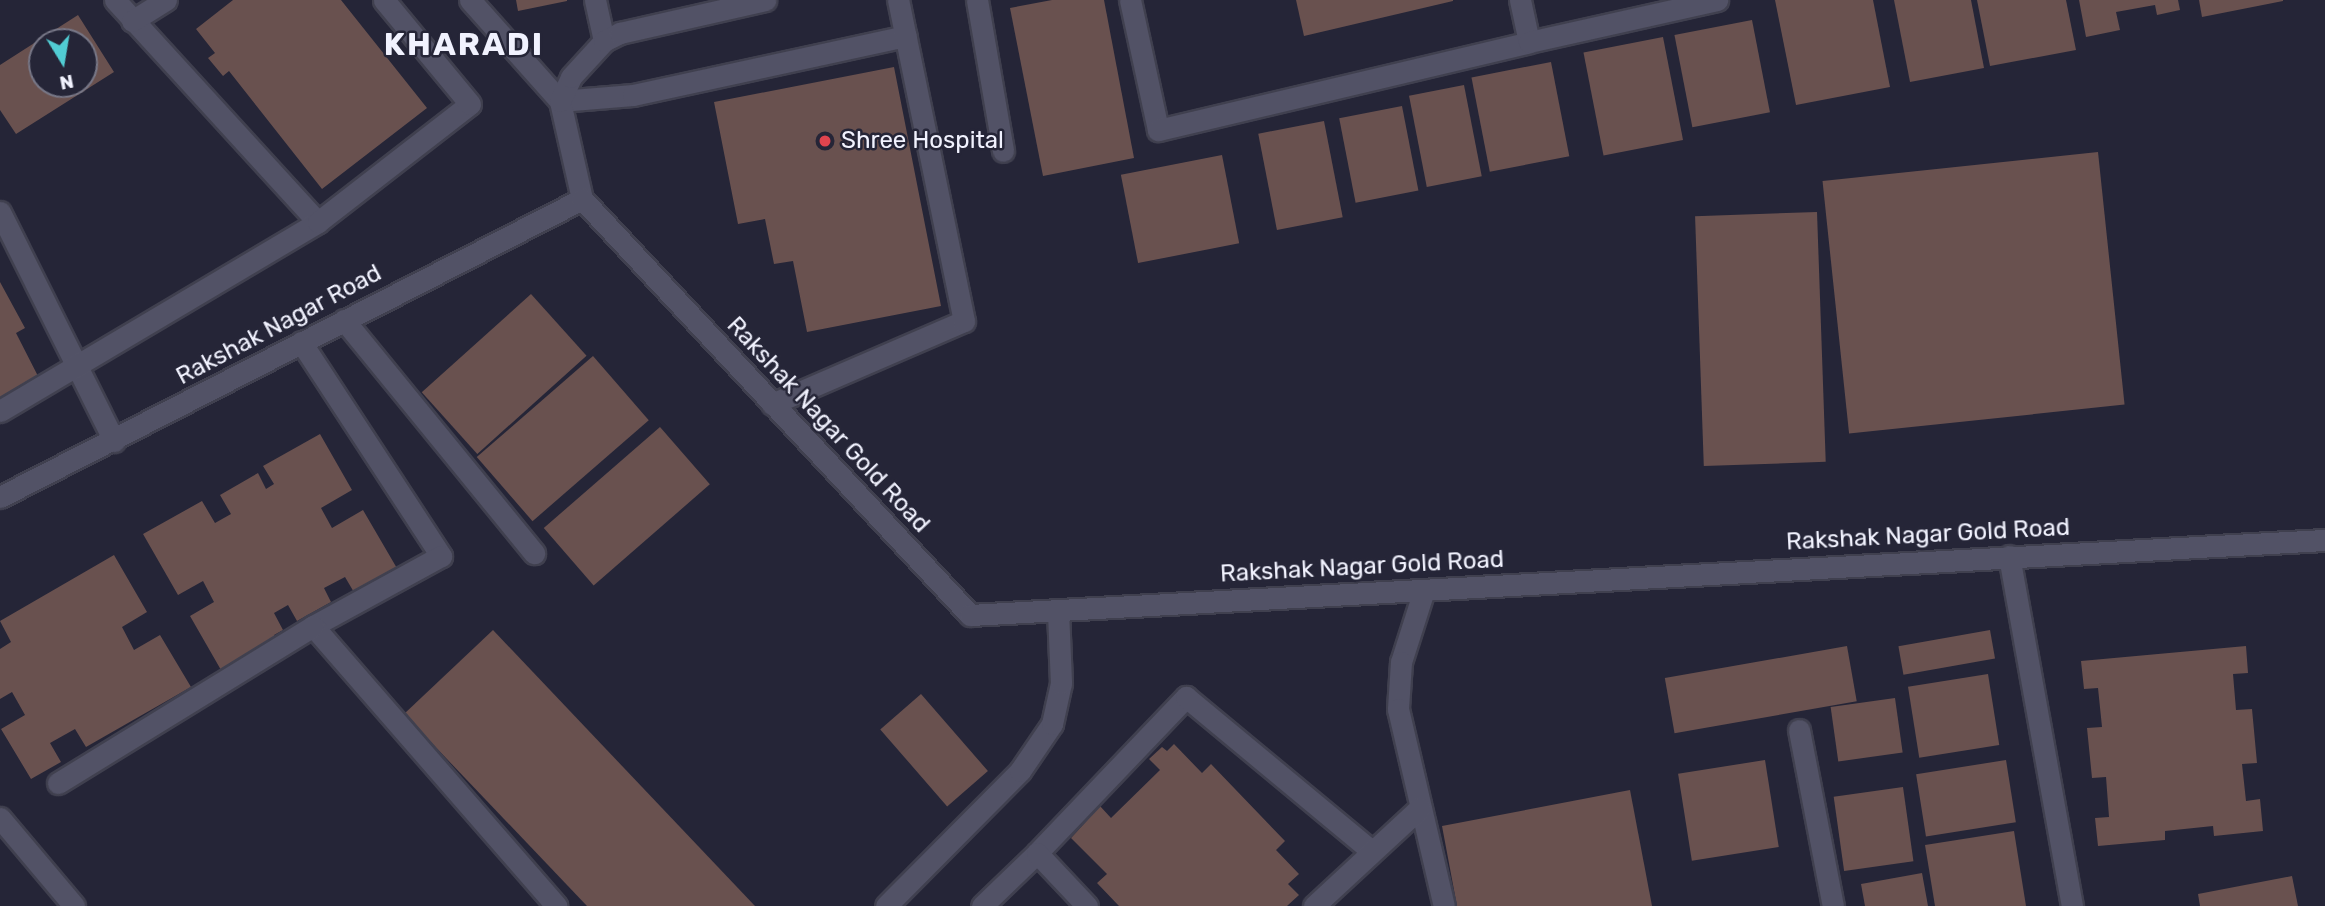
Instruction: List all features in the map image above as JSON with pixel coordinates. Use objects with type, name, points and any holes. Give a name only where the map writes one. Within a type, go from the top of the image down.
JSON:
[{"type":"street","points":[[115,0],[318,222]]},
{"type":"street","points":[[132,21],[166,0]]},
{"type":"street","points":[[0,411],[78,368],[318,222],[470,104],[384,0]]},
{"type":"street","points":[[470,0],[560,101],[582,199]]},
{"type":"street","points":[[595,0],[604,41]]},
{"type":"street","points":[[560,101],[571,77],[604,41],[620,33],[765,0]]},
{"type":"street","points":[[772,404],[964,321],[898,0]]},
{"type":"street","points":[[977,0],[1003,151]]},
{"type":"street","points":[[1130,0],[1158,130],[1717,0]]},
{"type":"street","points":[[1520,0],[1529,42]]},
{"type":"street","points":[[560,101],[634,95],[906,36]]},
{"type":"street","name":"Rakshak Nagar Gold Road","points":[[582,199],[970,615],[2325,540]]},
{"type":"street","name":"Rakshak Nagar Road","points":[[0,497],[114,441],[582,199]]},
{"type":"street","points":[[0,212],[114,441]]},
{"type":"street","points":[[344,320],[534,552]]},
{"type":"street","points":[[58,783],[313,626],[442,556],[301,342]]},
{"type":"street","points":[[2009,556],[2072,906]]},
{"type":"street","points":[[1424,590],[1401,662],[1398,709],[1444,906]]},
{"type":"street","points":[[886,906],[1020,771],[1052,724],[1061,683],[1058,610]]},
{"type":"street","points":[[313,626],[556,906]]},
{"type":"street","points":[[982,906],[1037,853],[1186,697],[1370,850]]},
{"type":"street","points":[[1799,730],[1833,906]]},
{"type":"street","points":[[1314,906],[1370,850],[1420,808]]},
{"type":"street","points":[[0,818],[74,906]]},
{"type":"street","points":[[1037,853],[1087,906]]},
{"type":"building","points":[[233,0],[341,0],[427,108],[322,189],[229,71],[223,76],[208,58],[215,53],[196,29]]},
{"type":"building","points":[[516,0],[567,0],[567,1],[518,11]]},
{"type":"building","points":[[1052,0],[1104,0],[1134,158],[1043,176],[1010,8]]},
{"type":"building","points":[[1296,0],[1453,0],[1453,1],[1304,36]]},
{"type":"building","points":[[1775,0],[1873,0],[1890,87],[1796,105]]},
{"type":"building","points":[[1894,0],[1971,0],[1984,68],[1910,82]]},
{"type":"building","points":[[1977,0],[2066,0],[2076,50],[1990,66]]},
{"type":"building","points":[[2079,0],[2178,0],[2180,10],[2157,15],[2155,5],[2116,12],[2120,30],[2086,37]]},
{"type":"building","points":[[2199,0],[2283,0],[2283,1],[2202,17]]},
{"type":"building","points":[[78,15],[86,28],[58,28]]},
{"type":"building","points":[[1752,20],[1770,112],[1692,127],[1674,35]]},
{"type":"building","points":[[1663,37],[1683,140],[1604,156],[1583,52]]},
{"type":"building","points":[[28,47],[28,98],[73,98],[16,134],[0,110],[0,65]]},
{"type":"building","points":[[98,47],[114,72],[98,82]]},
{"type":"building","points":[[1551,62],[1569,156],[1490,172],[1471,77]]},
{"type":"building","points":[[894,67],[941,306],[807,332],[793,261],[774,264],[765,219],[738,224],[714,102]]},
{"type":"building","points":[[1464,85],[1482,176],[1427,187],[1409,96]]},
{"type":"building","points":[[1402,106],[1418,190],[1356,203],[1339,118]]},
{"type":"building","points":[[1324,121],[1343,217],[1277,230],[1258,134]]},
{"type":"building","points":[[2098,152],[2125,405],[1849,434],[1823,181]]},
{"type":"building","points":[[1222,155],[1239,243],[1138,263],[1121,175]]},
{"type":"building","points":[[1817,212],[1826,462],[1704,466],[1695,216]]},
{"type":"building","points":[[0,282],[25,328],[16,333],[41,382],[0,404]]},
{"type":"building","points":[[531,294],[587,356],[477,454],[422,392]]},
{"type":"building","points":[[593,356],[649,420],[533,521],[477,457]]},
{"type":"building","points":[[660,427],[710,484],[594,585],[544,528]]},
{"type":"building","points":[[320,434],[352,490],[321,508],[332,528],[363,510],[398,570],[355,594],[345,577],[324,588],[331,602],[297,621],[288,605],[274,613],[283,630],[274,635],[276,639],[221,670],[190,616],[214,602],[203,581],[178,595],[143,534],[202,501],[215,523],[231,514],[220,495],[258,473],[266,489],[274,484],[263,466]]},
{"type":"building","points":[[114,555],[147,612],[122,627],[134,650],[160,635],[191,687],[86,747],[75,729],[50,743],[61,762],[31,779],[1,729],[25,715],[12,692],[0,699],[0,649],[11,642],[0,621]]},
{"type":"building","points":[[493,630],[755,906],[587,906],[404,714]]},
{"type":"building","points":[[1990,630],[1995,659],[1903,675],[1898,646]]},
{"type":"building","points":[[1847,646],[1857,701],[1675,733],[1665,678]]},
{"type":"building","points":[[2246,646],[2248,673],[2233,674],[2236,710],[2252,709],[2257,763],[2242,764],[2246,801],[2260,799],[2263,831],[2214,836],[2213,826],[2165,831],[2165,840],[2098,846],[2095,818],[2109,817],[2106,777],[2092,778],[2087,728],[2102,727],[2098,688],[2084,689],[2081,661]]},
{"type":"building","points":[[1988,674],[1999,745],[1919,758],[1908,687]]},
{"type":"building","points":[[921,694],[988,771],[947,806],[880,729]]},
{"type":"building","points":[[1895,698],[1903,752],[1838,762],[1831,707]]},
{"type":"building","points":[[1174,744],[1202,773],[1211,764],[1285,841],[1276,850],[1299,874],[1288,884],[1299,895],[1287,906],[1119,906],[1097,883],[1107,874],[1071,838],[1100,806],[1111,818],[1160,770],[1149,759],[1162,747],[1167,751]]},
{"type":"building","points":[[1765,760],[1779,847],[1692,861],[1678,774]]},
{"type":"building","points":[[2006,760],[2016,822],[1926,836],[1916,774]]},
{"type":"building","points":[[1903,787],[1913,861],[1844,871],[1834,797]]},
{"type":"building","points":[[1630,790],[1652,906],[1457,906],[1442,826]]},
{"type":"building","points":[[2014,831],[2026,906],[1935,906],[1925,845]]},
{"type":"building","points":[[1922,873],[1928,906],[1865,906],[1861,884]]},
{"type":"building","points":[[2292,876],[2298,906],[2200,906],[2198,894]]},
{"type":"place","name":"Shree Hospital","points":[[825,141]]},
{"type":"district","name":"KHARADI","points":[[464,44]]}]
